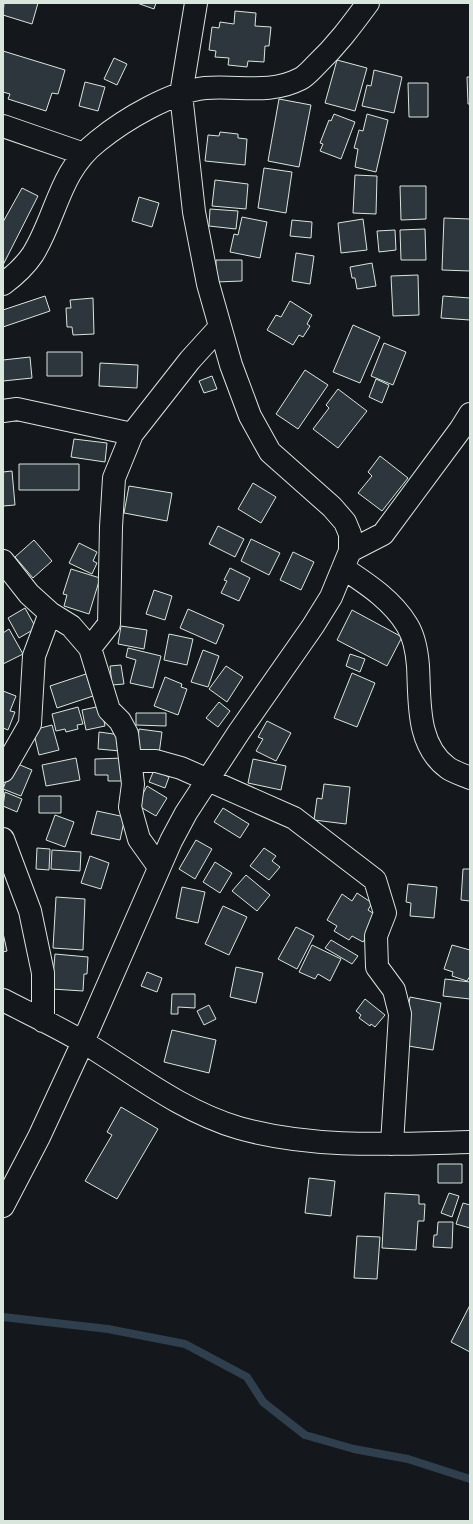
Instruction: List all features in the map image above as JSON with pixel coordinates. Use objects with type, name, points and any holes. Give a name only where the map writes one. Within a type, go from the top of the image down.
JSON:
[{"type":"street","points":[[3,1206],[39,1137],[83,1042],[158,867],[186,812],[207,779],[313,626],[331,597],[347,560],[350,534],[345,522],[332,508],[270,452],[250,416],[231,365],[208,284],[194,212],[181,94],[196,3]]},
{"type":"street","points":[[3,284],[15,275],[32,256],[45,231],[70,172],[84,154],[98,140],[152,106],[181,94],[206,88],[279,88],[302,78],[338,44],[368,3]]},
{"type":"street","points":[[3,126],[84,154]]},
{"type":"street","points":[[90,648],[109,624],[111,528],[114,478],[132,434],[190,360],[220,327]]},
{"type":"street","points":[[3,412],[17,409],[132,434]]},
{"type":"street","points":[[347,560],[383,534],[460,430],[470,414]]},
{"type":"street","points":[[347,560],[379,594],[391,604],[408,625],[417,652],[422,727],[430,750],[448,768],[470,778]]},
{"type":"street","points":[[3,561],[29,594],[50,613],[71,626],[90,648],[109,710],[120,722],[127,734],[132,762],[133,784],[130,807],[139,839],[158,867]]},
{"type":"street","points":[[3,771],[30,724],[34,656],[50,613]]},
{"type":"street","points":[[132,762],[156,761],[181,768],[294,818],[375,880],[385,912],[376,936],[377,967],[394,990],[400,1014],[392,1144]]},
{"type":"street","points":[[3,838],[30,911],[43,973],[43,1021]]},
{"type":"street","points":[[3,1000],[83,1042],[142,1081],[187,1107],[237,1127],[300,1139],[392,1144],[470,1142]]},
{"type":"building","points":[[4,3],[38,3],[32,24],[3,15]]},
{"type":"building","points":[[137,3],[156,3],[154,9]]},
{"type":"building","points":[[235,11],[256,13],[255,26],[271,27],[269,46],[265,46],[264,62],[248,61],[247,67],[228,65],[229,58],[215,57],[216,51],[209,50],[212,27],[219,28],[220,22],[234,24]]},
{"type":"building","points":[[3,51],[65,70],[58,94],[52,93],[46,111],[8,99],[10,94],[3,92]]},
{"type":"building","points":[[114,58],[127,64],[117,85],[104,79]]},
{"type":"building","points":[[337,60],[367,68],[355,111],[325,103]]},
{"type":"building","points":[[374,70],[402,77],[394,113],[362,106],[367,85],[371,86]]},
{"type":"building","points":[[467,77],[470,77],[470,104],[468,104]]},
{"type":"building","points":[[85,82],[105,87],[98,111],[79,106]]},
{"type":"building","points":[[408,83],[428,83],[428,117],[409,117]]},
{"type":"building","points":[[279,99],[311,105],[299,167],[268,161]]},
{"type":"building","points":[[334,114],[355,122],[341,159],[320,151],[323,144],[320,143],[329,120],[331,121]]},
{"type":"building","points":[[367,114],[388,120],[376,172],[355,167],[358,149],[354,148],[359,130],[363,131]]},
{"type":"building","points":[[220,132],[238,134],[238,138],[247,139],[245,165],[205,161],[208,135],[219,136]]},
{"type":"building","points":[[264,168],[292,172],[286,213],[258,208]]},
{"type":"building","points":[[355,175],[377,176],[376,214],[353,213]]},
{"type":"building","points":[[215,180],[248,184],[246,209],[212,206]]},
{"type":"building","points":[[400,186],[426,186],[426,219],[401,220]]},
{"type":"building","points":[[22,188],[38,196],[3,265],[3,222]]},
{"type":"building","points":[[139,197],[159,203],[152,227],[132,221]]},
{"type":"building","points":[[210,209],[238,211],[236,229],[209,226]]},
{"type":"building","points":[[242,217],[267,222],[260,258],[230,252],[234,234],[238,235]]},
{"type":"building","points":[[444,218],[470,219],[470,271],[442,270]]},
{"type":"building","points":[[363,219],[367,250],[341,253],[338,223]]},
{"type":"building","points":[[292,220],[312,222],[311,238],[290,236]]},
{"type":"building","points":[[425,229],[426,260],[401,260],[400,230]]},
{"type":"building","points":[[395,230],[396,250],[379,252],[377,231]]},
{"type":"building","points":[[296,253],[314,256],[310,284],[292,281]]},
{"type":"building","points":[[216,260],[242,260],[242,281],[216,282]]},
{"type":"building","points":[[372,263],[376,286],[357,289],[355,278],[352,278],[350,267]]},
{"type":"building","points":[[418,275],[419,315],[393,316],[391,276]]},
{"type":"building","points":[[45,296],[50,311],[3,327],[3,310]]},
{"type":"building","points":[[443,296],[470,298],[470,320],[441,318]]},
{"type":"building","points":[[93,298],[94,334],[73,335],[72,327],[67,327],[66,308],[71,308],[70,300]]},
{"type":"building","points":[[290,301],[312,315],[307,324],[310,326],[303,337],[299,335],[293,345],[267,330],[276,315],[281,317]]},
{"type":"building","points":[[353,325],[380,337],[360,383],[333,372]]},
{"type":"building","points":[[384,343],[406,352],[393,385],[371,376]]},
{"type":"building","points":[[47,352],[82,352],[82,376],[47,376]]},
{"type":"building","points":[[30,357],[32,378],[3,381],[3,360]]},
{"type":"building","points":[[100,363],[138,365],[137,388],[99,386]]},
{"type":"building","points":[[305,370],[328,385],[298,429],[276,414]]},
{"type":"building","points":[[212,376],[217,389],[204,393],[199,381]]},
{"type":"building","points":[[376,379],[389,385],[382,403],[369,397]]},
{"type":"building","points":[[338,389],[367,411],[338,448],[313,429],[329,408],[326,405]]},
{"type":"building","points":[[74,439],[107,443],[105,462],[71,457]]},
{"type":"building","points":[[380,456],[408,478],[382,511],[358,493],[372,476],[368,472]]},
{"type":"building","points":[[19,464],[79,464],[79,490],[19,490]]},
{"type":"building","points":[[12,471],[15,505],[3,506],[3,472]]},
{"type":"building","points":[[253,483],[276,497],[261,523],[238,509]]},
{"type":"building","points":[[129,486],[172,493],[167,521],[124,513]]},
{"type":"building","points":[[218,526],[244,539],[235,557],[209,544]]},
{"type":"building","points":[[251,539],[280,553],[269,575],[241,561]]},
{"type":"building","points":[[34,540],[52,561],[33,578],[15,557]]},
{"type":"building","points":[[79,543],[97,552],[93,561],[97,563],[92,574],[69,563]]},
{"type":"building","points":[[293,552],[314,562],[301,590],[280,580]]},
{"type":"building","points":[[230,568],[250,578],[239,601],[221,593],[227,581],[224,580]]},
{"type":"building","points":[[71,569],[100,578],[89,614],[64,606],[67,595],[63,594]]},
{"type":"building","points":[[154,590],[172,596],[165,620],[146,614]]},
{"type":"building","points":[[25,608],[36,628],[19,638],[8,618]]},
{"type":"building","points":[[188,609],[224,625],[216,644],[180,628]]},
{"type":"building","points":[[352,610],[402,637],[387,666],[337,640]]},
{"type":"building","points":[[121,626],[147,630],[144,649],[118,644]]},
{"type":"building","points":[[9,629],[23,654],[3,664],[3,633]]},
{"type":"building","points":[[169,634],[193,639],[187,665],[164,660]]},
{"type":"building","points":[[128,648],[161,656],[153,688],[130,683],[136,660],[126,657]]},
{"type":"building","points":[[203,650],[219,656],[208,687],[191,682]]},
{"type":"building","points":[[350,654],[365,659],[360,672],[346,666]]},
{"type":"building","points":[[121,665],[124,684],[112,685],[110,666]]},
{"type":"building","points":[[226,666],[243,677],[227,702],[209,689]]},
{"type":"building","points":[[352,673],[375,683],[357,727],[334,718]]},
{"type":"building","points":[[86,674],[93,696],[57,708],[50,686]]},
{"type":"building","points":[[165,677],[182,684],[181,687],[187,689],[178,715],[154,706]]},
{"type":"building","points":[[3,691],[16,696],[10,711],[15,712],[8,730],[3,728]]},
{"type":"building","points":[[219,702],[230,711],[218,727],[206,718]]},
{"type":"building","points":[[101,706],[105,726],[86,730],[82,710]]},
{"type":"building","points":[[78,707],[83,724],[77,725],[78,729],[66,732],[65,729],[56,731],[52,714]]},
{"type":"building","points":[[136,713],[166,713],[166,726],[136,725]]},
{"type":"building","points":[[267,721],[291,733],[276,761],[256,751],[263,739],[258,737]]},
{"type":"building","points":[[52,725],[59,750],[39,755],[33,730]]},
{"type":"building","points":[[139,729],[162,732],[159,754],[137,752]]},
{"type":"building","points":[[99,732],[121,735],[120,751],[98,749]]},
{"type":"building","points":[[76,758],[80,780],[46,786],[42,765]]},
{"type":"building","points":[[124,758],[125,781],[108,781],[108,775],[95,775],[95,759]]},
{"type":"building","points":[[253,759],[286,766],[281,790],[248,783]]},
{"type":"building","points":[[13,762],[32,770],[21,796],[3,789]]},
{"type":"building","points":[[154,770],[169,777],[165,788],[149,782]]},
{"type":"building","points":[[324,784],[350,787],[346,824],[314,820],[317,798],[322,799]]},
{"type":"building","points":[[147,786],[167,798],[156,816],[137,805]]},
{"type":"building","points":[[5,792],[22,799],[17,812],[3,806]]},
{"type":"building","points":[[39,796],[61,796],[61,813],[39,813]]},
{"type":"building","points":[[223,808],[249,824],[240,838],[214,822]]},
{"type":"building","points":[[97,811],[125,817],[120,840],[91,834]]},
{"type":"building","points":[[55,815],[74,822],[65,847],[46,840]]},
{"type":"building","points":[[196,840],[212,849],[195,879],[179,869]]},
{"type":"building","points":[[37,848],[50,849],[49,870],[36,869]]},
{"type":"building","points":[[264,848],[276,856],[272,861],[280,867],[269,880],[250,866]]},
{"type":"building","points":[[52,850],[81,852],[80,871],[51,869]]},
{"type":"building","points":[[90,856],[109,863],[101,889],[81,883]]},
{"type":"building","points":[[215,862],[232,873],[220,893],[203,882]]},
{"type":"building","points":[[463,869],[470,869],[470,901],[461,900]]},
{"type":"building","points":[[246,875],[270,895],[257,911],[232,891]]},
{"type":"building","points":[[408,884],[437,887],[434,918],[410,916],[411,903],[406,902]]},
{"type":"building","points":[[182,887],[205,892],[198,923],[176,918]]},
{"type":"building","points":[[357,893],[372,903],[368,910],[379,917],[363,942],[352,936],[349,940],[334,931],[337,926],[327,920],[342,894],[352,901]]},
{"type":"building","points":[[56,897],[85,899],[83,950],[53,948]]},
{"type":"building","points":[[223,906],[247,917],[229,955],[205,944]]},
{"type":"building","points":[[296,927],[314,936],[297,969],[278,959]]},
{"type":"building","points":[[3,933],[7,951],[3,952]]},
{"type":"building","points":[[331,940],[358,956],[352,964],[325,948]]},
{"type":"building","points":[[312,945],[341,959],[330,981],[318,974],[315,979],[299,972]]},
{"type":"building","points":[[452,945],[470,950],[470,976],[467,981],[452,976],[453,972],[444,969]]},
{"type":"building","points":[[55,954],[88,957],[87,974],[84,974],[83,991],[52,989]]},
{"type":"building","points":[[236,967],[263,973],[256,1003],[230,997]]},
{"type":"building","points":[[147,972],[162,978],[157,992],[141,986]]},
{"type":"building","points":[[445,979],[470,982],[470,999],[443,996]]},
{"type":"building","points":[[172,994],[195,994],[195,1008],[178,1007],[178,1014],[171,1014]]},
{"type":"building","points":[[410,997],[441,1003],[433,1050],[402,1045]]},
{"type":"building","points":[[365,999],[385,1015],[375,1027],[371,1024],[370,1026],[359,1018],[361,1015],[356,1011]]},
{"type":"building","points":[[209,1005],[216,1019],[204,1025],[197,1011]]},
{"type":"building","points":[[172,1030],[216,1040],[209,1073],[164,1062]]},
{"type":"building","points":[[121,1107],[158,1129],[117,1199],[85,1181],[112,1135],[107,1132]]},
{"type":"building","points":[[438,1164],[462,1164],[462,1183],[438,1183]]},
{"type":"building","points":[[309,1178],[335,1181],[331,1216],[305,1213]]},
{"type":"building","points":[[385,1193],[419,1195],[419,1204],[425,1204],[424,1221],[418,1221],[416,1250],[382,1248]]},
{"type":"building","points":[[449,1193],[459,1196],[452,1217],[441,1213]]},
{"type":"building","points":[[463,1203],[470,1205],[470,1228],[456,1224]]},
{"type":"building","points":[[438,1222],[453,1222],[452,1248],[433,1247],[434,1235],[437,1235]]},
{"type":"building","points":[[357,1236],[380,1237],[377,1279],[354,1278]]},
{"type":"building","points":[[470,1305],[470,1352],[451,1342]]},
{"type":"waterway","points":[[3,1317],[108,1329],[185,1344],[247,1377],[263,1402],[305,1435],[354,1449],[408,1459],[470,1479]]}]
